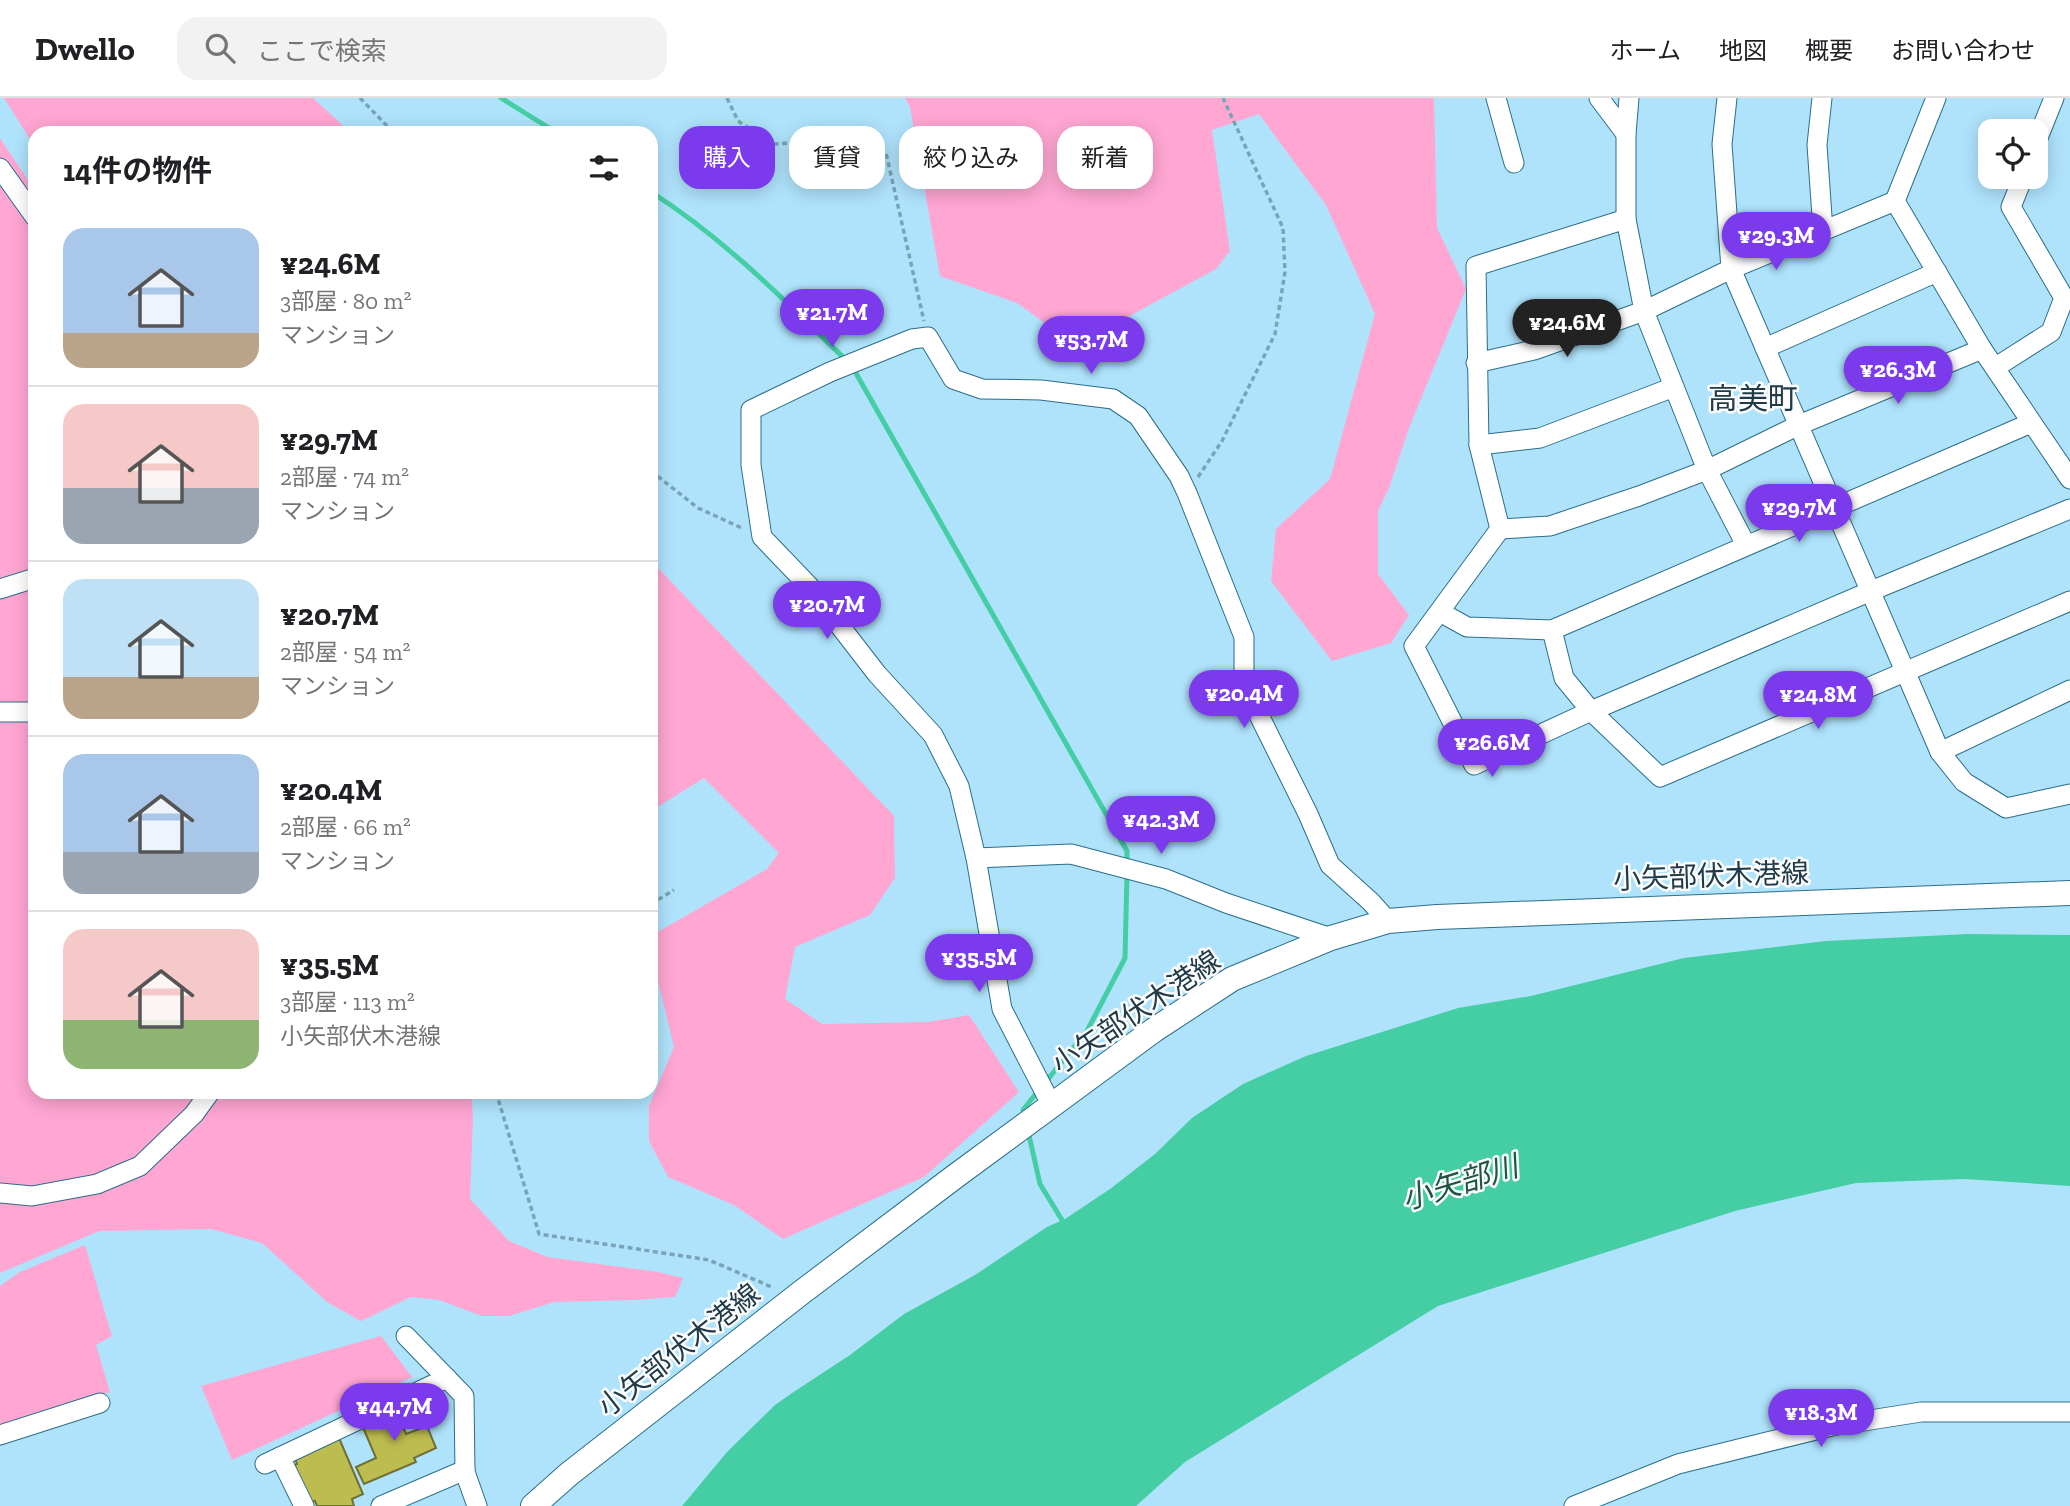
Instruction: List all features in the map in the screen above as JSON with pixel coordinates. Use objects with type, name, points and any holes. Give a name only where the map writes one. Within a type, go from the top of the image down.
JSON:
[{"type":"main road","name":"小矢部伏木港線","points":[[533,1506],[569,1474],[795,1297],[1154,1030],[1232,979],[1331,938],[1388,921],[2070,893]]},
{"type":"street","points":[[1496,98],[1514,163]]},
{"type":"street","points":[[1599,98],[1626,134]]},
{"type":"street","points":[[1629,98],[1626,134],[1626,219],[1644,311],[1707,470],[1746,545]]},
{"type":"street","points":[[1727,98],[1722,144],[1731,269],[1940,752],[1964,782],[2006,808],[2070,794]]},
{"type":"street","points":[[1822,98],[1817,145],[1823,230]]},
{"type":"street","points":[[1476,363],[1534,349],[1644,311],[1731,269],[1895,201],[1936,98]]},
{"type":"street","points":[[2046,119],[2054,98]]},
{"type":"street","points":[[0,169],[28,207]]},
{"type":"street","points":[[1996,367],[2051,332],[2064,298],[2011,206],[2018,189]]},
{"type":"street","points":[[1895,201],[1982,349],[2070,479]]},
{"type":"street","points":[[1626,219],[1476,266],[1479,445],[1500,529],[1414,646],[1474,765],[1591,711],[2070,509]]},
{"type":"street","points":[[1765,348],[1937,272]]},
{"type":"street","points":[[1052,1106],[1002,1009],[976,858],[959,786],[933,735],[877,674],[809,586],[762,537],[751,465],[751,410],[830,372],[912,339],[928,337],[953,379],[963,383],[982,389],[1041,390],[1113,398],[1138,416],[1179,476],[1187,494],[1244,637],[1244,673],[1252,701],[1302,801],[1330,865],[1388,921]]},
{"type":"street","points":[[1500,529],[1550,527],[1707,470],[1799,425],[1982,349]]},
{"type":"street","points":[[1479,445],[1540,438],[1674,387]]},
{"type":"street","points":[[1440,612],[1467,627],[1552,630],[2031,422]]},
{"type":"street","points":[[0,589],[28,580]]},
{"type":"street","points":[[1552,630],[1564,678],[1591,711],[1661,777],[2070,601]]},
{"type":"street","points":[[1940,752],[2070,690]]},
{"type":"street","points":[[0,712],[28,712]]},
{"type":"street","points":[[976,858],[1071,854],[1166,879],[1226,903],[1331,938]]},
{"type":"street","points":[[0,1194],[32,1196],[97,1184],[140,1166],[194,1114],[205,1099]]},
{"type":"street","points":[[406,1336],[464,1396],[465,1470],[477,1506]]},
{"type":"street","points":[[304,1506],[272,1461],[447,1378]]},
{"type":"street","points":[[0,1435],[100,1403]]},
{"type":"street","points":[[1574,1506],[1678,1464],[1832,1426],[1920,1412],[2070,1412]]},
{"type":"street","points":[[381,1506],[465,1470]]},
{"type":"path","points":[[360,98],[387,126]]},
{"type":"path","points":[[727,98],[738,121],[773,144],[810,142],[850,134],[886,153],[928,337]]},
{"type":"path","points":[[1187,494],[1222,441],[1275,334],[1285,272],[1283,228],[1223,98]]},
{"type":"path","points":[[658,477],[698,509],[762,537]]},
{"type":"path","points":[[658,900],[674,890]]},
{"type":"path","points":[[498,1099],[539,1234],[709,1261],[795,1297]]},
{"type":"shaded area","points":[[4,98],[313,98],[343,126],[28,126],[28,136]]},
{"type":"shaded area","points":[[905,98],[1434,98],[1437,228],[1466,289],[1378,511],[1378,574],[1409,615],[1391,643],[1332,661],[1271,581],[1276,529],[1330,479],[1375,314],[1326,205],[1259,114],[1212,130],[1230,251],[1216,269],[1124,319],[1049,326],[1017,303],[940,276],[925,189],[1043,189],[1043,126],[913,126],[910,107]]},
{"type":"shaded area","points":[[0,138],[28,180],[28,1099],[472,1099],[470,1199],[509,1241],[547,1257],[658,1272],[683,1278],[675,1297],[554,1302],[509,1316],[482,1316],[439,1300],[411,1297],[361,1321],[327,1302],[262,1243],[211,1229],[99,1231],[0,1273]]},
{"type":"shaded area","points":[[658,568],[894,816],[895,878],[870,915],[795,947],[785,999],[822,1024],[928,1022],[969,1015],[1019,1092],[924,1177],[783,1239],[734,1205],[668,1177],[649,1141],[649,1106],[652,1099],[658,1099],[658,1085],[674,1047],[658,981],[658,932],[767,869],[779,853],[704,778],[658,807]]},
{"type":"shaded area","points":[[85,1245],[112,1336],[96,1345],[110,1392],[0,1427],[0,1286],[20,1272]]},
{"type":"shaded area","points":[[381,1336],[412,1377],[232,1460],[201,1386]]},
{"type":"water","name":"小矢部川","points":[[1968,934],[2070,935],[2070,1186],[1964,1179],[1856,1183],[1735,1211],[1438,1306],[1185,1462],[1136,1506],[682,1506],[727,1452],[775,1405],[850,1355],[904,1314],[975,1275],[1110,1189],[1155,1154],[1192,1118],[1243,1084],[1306,1056],[1458,1008],[1531,996],[1684,958],[1826,941]]},
{"type":"building","points":[[417,1401],[423,1415],[402,1424],[406,1434],[427,1426],[436,1448],[414,1458],[416,1462],[364,1484],[356,1467],[376,1458],[362,1425]]},
{"type":"building","points":[[339,1438],[363,1494],[352,1499],[354,1506],[317,1506],[315,1501],[311,1503],[294,1465],[297,1464],[295,1458]]},
{"type":"waterway","points":[[501,98],[546,126]]},
{"type":"waterway","points":[[658,197],[729,250],[847,361]]},
{"type":"waterway","points":[[853,368],[1127,851],[1127,864]]},
{"type":"waterway","points":[[1044,1084],[1087,1031],[1125,958],[1127,873]]},
{"type":"waterway","points":[[1025,1118],[1023,1110],[1038,1091]]},
{"type":"waterway","points":[[1028,1131],[1040,1184],[1065,1225]]},
{"type":"district","name":"高美町","points":[[1753,399]]}]
